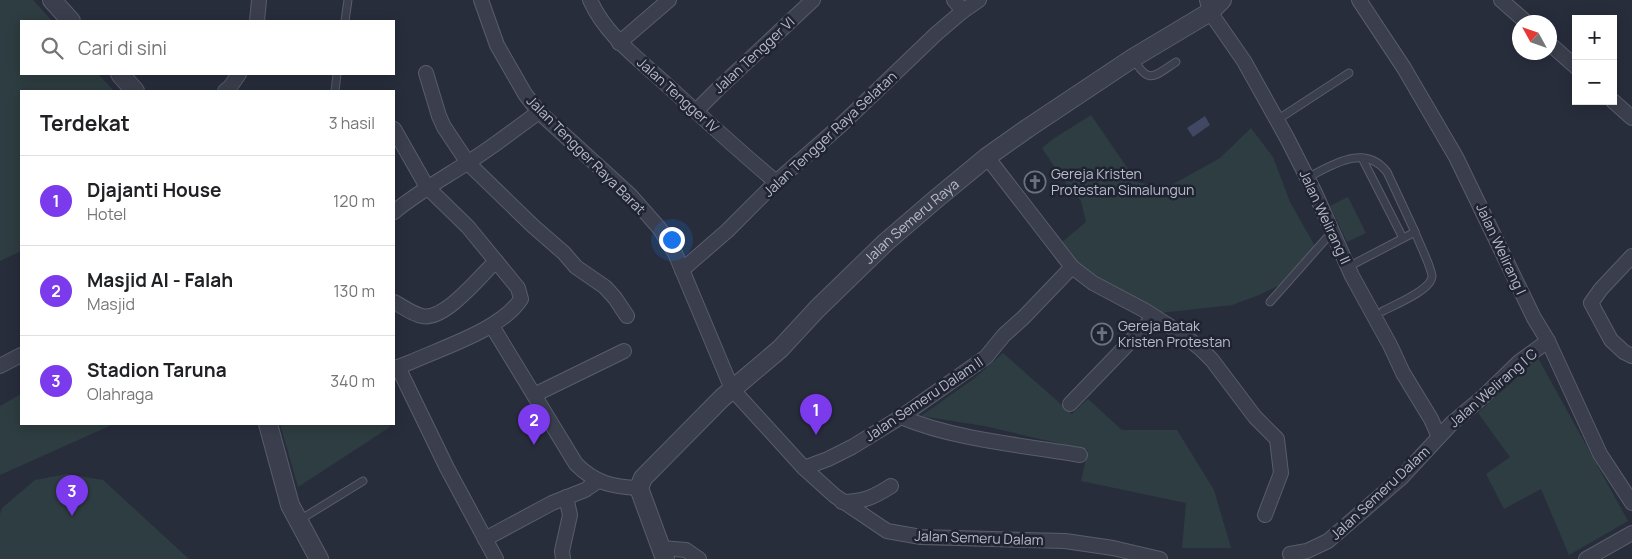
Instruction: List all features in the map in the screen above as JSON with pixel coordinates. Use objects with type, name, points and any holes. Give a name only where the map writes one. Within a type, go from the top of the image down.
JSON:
[{"type":"street","points":[[52,0],[70,20]]},
{"type":"street","points":[[257,20],[259,0]]},
{"type":"street","name":"Jalan Tengger Raya Barat","points":[[481,0],[497,45],[516,81],[539,112],[631,196],[660,229],[682,270],[732,389]]},
{"type":"street","name":"Jalan Tengger IV","points":[[590,0],[600,19],[619,43],[776,182]]},
{"type":"street","points":[[619,43],[669,0]]},
{"type":"street","name":"Jalan Tengger VI","points":[[696,111],[813,0]]},
{"type":"street","name":"Jalan Tengger Raya Selatan","points":[[682,270],[727,231],[776,182],[841,125],[936,34],[958,6],[979,0]]},
{"type":"street","name":"Jalan Welirang I","points":[[1359,0],[1404,68],[1456,157],[1534,318],[1548,342],[1600,454],[1632,503]]},
{"type":"street","points":[[1501,0],[1518,15]]},
{"type":"street","name":"Jalan Semeru Raya","points":[[639,488],[642,478],[732,389],[780,349],[817,309],[886,242],[987,157],[1213,4]]},
{"type":"street","name":"Jalan Welirang II","points":[[1213,4],[1307,178],[1348,267],[1390,345],[1402,373],[1431,418],[1439,437]]},
{"type":"street","points":[[1557,50],[1572,63]]},
{"type":"street","points":[[426,73],[444,127],[468,163],[533,226],[564,253],[576,267],[605,287],[627,316]]},
{"type":"street","points":[[121,75],[134,90]]},
{"type":"street","points":[[232,90],[239,75]]},
{"type":"street","points":[[1617,105],[1632,118]]},
{"type":"street","points":[[395,211],[427,187],[468,163],[539,112]]},
{"type":"street","points":[[395,131],[427,187],[468,227],[518,288],[521,298],[516,306],[492,326],[396,367],[496,559]]},
{"type":"street","points":[[987,157],[1072,267],[1093,283],[1144,310],[1185,336],[1201,349],[1212,360],[1255,417],[1274,435],[1277,439],[1281,469],[1266,515]]},
{"type":"street","points":[[1632,256],[1591,302],[1611,340],[1624,352],[1632,356]]},
{"type":"street","points":[[395,302],[424,317],[435,315],[451,305],[496,261]]},
{"type":"street","name":"Jalan Semeru Dalam II","points":[[804,468],[852,447],[901,417],[986,357],[1004,335],[1072,267]]},
{"type":"street","points":[[1070,404],[1154,317]]},
{"type":"street","points":[[492,326],[576,464],[584,473],[598,481],[618,488],[639,488],[663,553],[686,550],[699,559]]},
{"type":"street","name":"Jalan Welirang I C","points":[[1439,437],[1519,362],[1548,342]]},
{"type":"street","points":[[534,395],[624,351]]},
{"type":"street","points":[[0,366],[20,356]]},
{"type":"street","name":"Jalan Semeru Dalam","points":[[732,389],[804,468],[842,502],[887,531],[921,537],[1065,541],[1113,548],[1160,559]]},
{"type":"street","points":[[901,417],[922,426],[1080,455]]},
{"type":"street","points":[[268,425],[290,505],[318,559]]},
{"type":"street","name":"Jalan Semeru Dalam","points":[[1290,554],[1313,549],[1328,541],[1400,478],[1439,437]]},
{"type":"street","points":[[485,539],[552,503],[585,490],[598,481]]},
{"type":"street","points":[[842,502],[857,502],[875,496],[892,486]]},
{"type":"street","points":[[563,559],[563,543],[570,515],[566,498]]},
{"type":"street","points":[[1586,559],[1632,533]]},
{"type":"lane","points":[[345,20],[348,0]]},
{"type":"lane","points":[[1133,58],[1140,70],[1148,76],[1152,76],[1176,62]]},
{"type":"lane","points":[[1277,120],[1348,73]]},
{"type":"lane","points":[[335,90],[337,75]]},
{"type":"lane","points":[[1307,178],[1345,160],[1362,158],[1375,161],[1387,172],[1415,232],[1432,277],[1430,282],[1412,296],[1383,311]]},
{"type":"lane","points":[[1362,158],[1403,238]]},
{"type":"lane","points":[[1270,302],[1332,232]]},
{"type":"lane","points":[[1348,267],[1415,232]]},
{"type":"lane","points":[[298,521],[363,480]]},
{"type":"shaded area","points":[[0,0],[33,0],[51,20],[20,20],[20,75],[99,75],[113,90],[20,90],[20,251],[0,261]]},
{"type":"shaded area","points":[[1091,115],[1137,182],[1166,188],[1220,158],[1251,128],[1273,157],[1290,202],[1316,248],[1280,285],[1232,305],[1160,313],[1111,290],[1056,247],[1086,222],[1081,201],[1066,184],[1042,148]]},
{"type":"shaded area","points":[[1348,197],[1366,233],[1347,242],[1330,206]]},
{"type":"shaded area","points":[[1003,353],[1072,414],[1088,399],[1122,430],[1177,430],[1214,490],[1231,548],[1182,548],[1186,503],[1081,481],[1088,450],[984,426],[921,416],[975,378]]},
{"type":"shaded area","points":[[1538,358],[1628,521],[1569,555],[1541,489],[1504,509],[1486,474],[1510,457],[1478,413]]},
{"type":"shaded area","points":[[20,395],[20,425],[112,425],[0,475],[0,406]]},
{"type":"shaded area","points":[[280,425],[389,425],[390,427],[298,487]]},
{"type":"shaded area","points":[[67,474],[103,480],[189,559],[0,559],[0,514],[2,508],[35,480]]},
{"type":"water","points":[[1205,116],[1210,125],[1193,137],[1187,128]]},
{"type":"place","name":"Gereja Kristen Protestan Simalungun","points":[[1035,182]]},
{"type":"place","name":"Gereja Batak Kristen Protestan","points":[[1102,334]]},
{"type":"place","name":"Djajanti House","points":[[816,435]]},
{"type":"place","name":"Masjid Al - Falah","points":[[534,445]]},
{"type":"place","name":"Stadion Taruna","points":[[72,516]]}]
